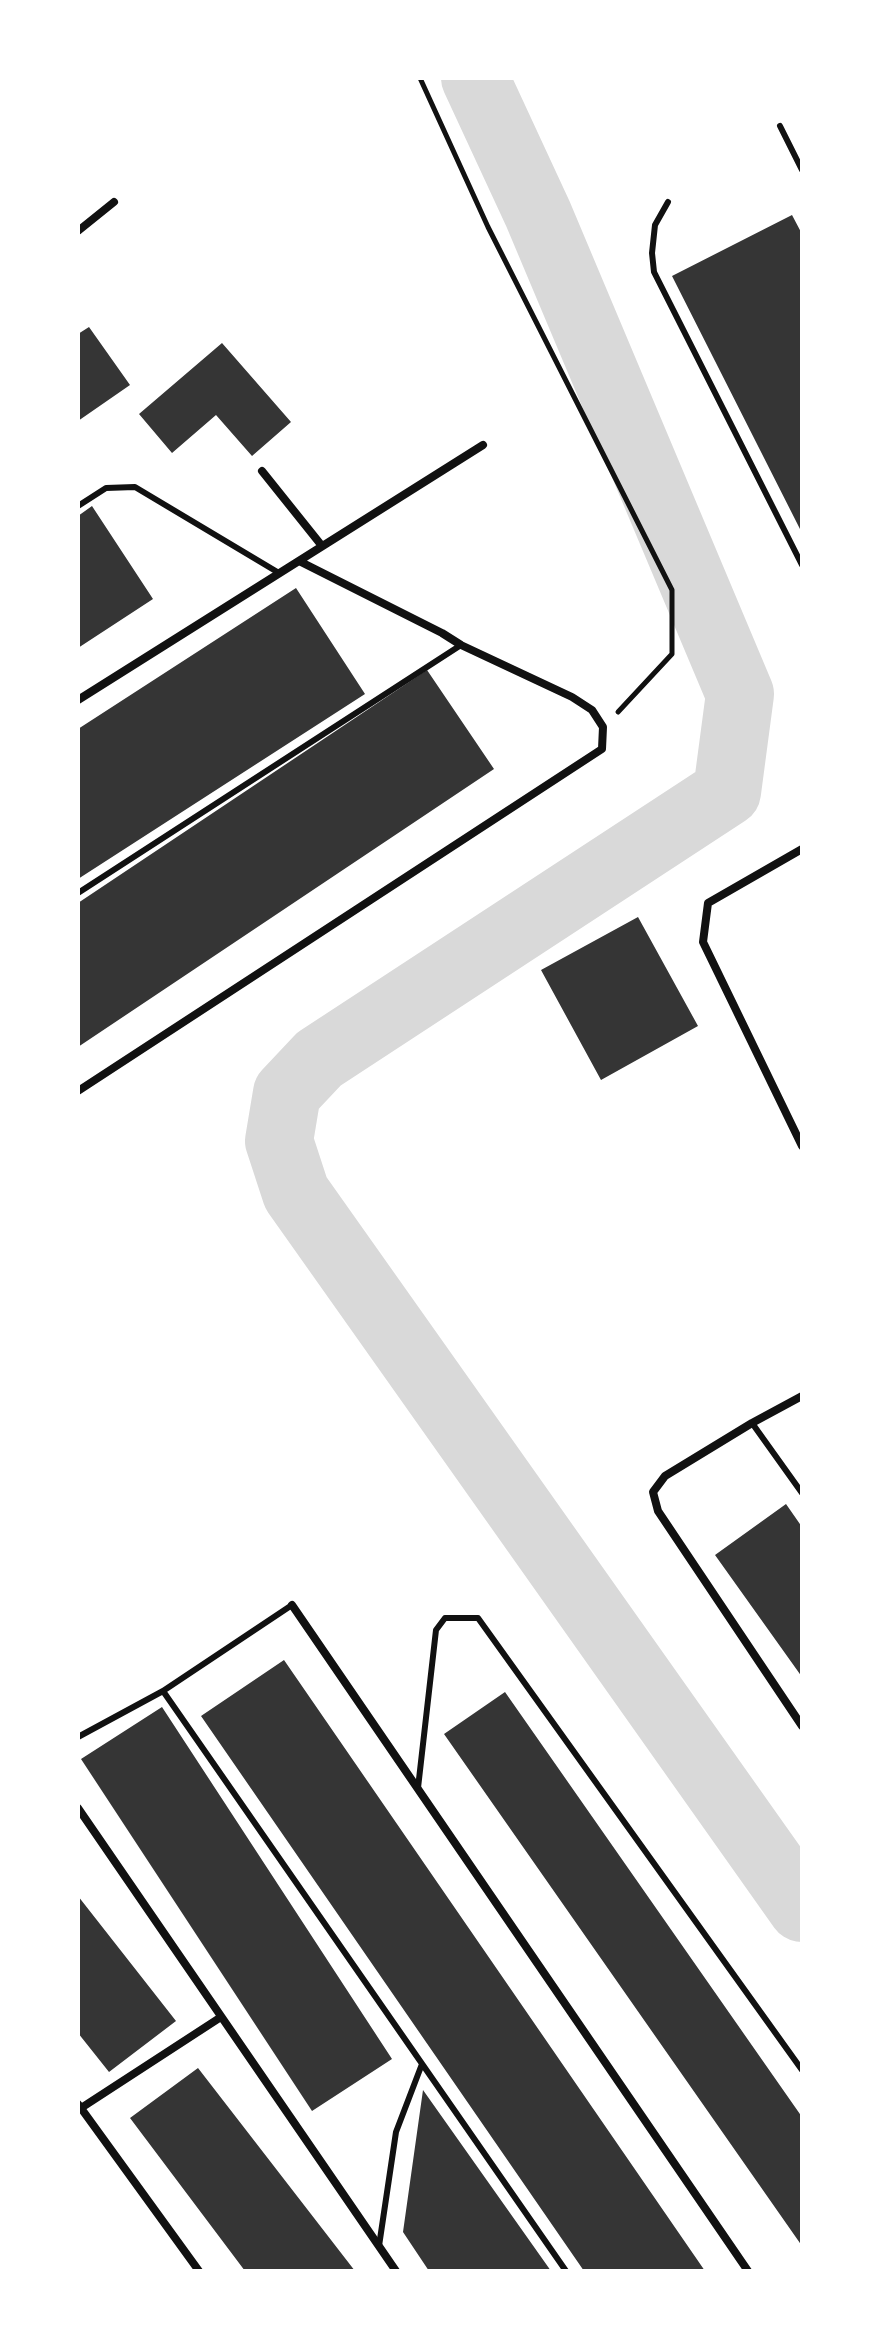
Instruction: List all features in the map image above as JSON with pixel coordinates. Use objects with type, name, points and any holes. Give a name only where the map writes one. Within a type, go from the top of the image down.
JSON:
[{"type":"street","points":[[78,231],[114,202]]},
{"type":"street","points":[[78,700],[483,445]]},
{"type":"street","points":[[262,471],[322,546]]},
{"type":"street","points":[[78,1091],[602,749],[603,727],[592,710],[572,697],[461,645],[299,561]]},
{"type":"street","points":[[802,849],[708,903],[703,942],[802,1146]]},
{"type":"street","points":[[802,1396],[665,1476],[653,1492],[658,1511],[802,1726]]},
{"type":"street","points":[[292,1605],[748,2271]]},
{"type":"street","points":[[78,1808],[396,2271]]},
{"type":"street","points":[[199,2271],[79,2107],[221,2017]]},
{"type":"lane","points":[[780,126],[802,170]]},
{"type":"lane","points":[[668,202],[655,225],[652,253],[654,272],[802,565]]},
{"type":"lane","points":[[78,506],[106,488],[135,487],[279,573]]},
{"type":"lane","points":[[78,893],[461,645]]},
{"type":"lane","points":[[752,1423],[802,1493]]},
{"type":"lane","points":[[78,1737],[163,1691],[292,1605]]},
{"type":"lane","points":[[418,1788],[436,1630],[445,1618],[478,1618],[802,2070]]},
{"type":"lane","points":[[163,1691],[566,2271]]},
{"type":"lane","points":[[379,2246],[396,2132],[422,2064]]},
{"type":"path","points":[[420,78],[488,227],[672,590],[672,654],[603,727]]},
{"type":"building","points":[[792,215],[802,234],[802,533],[672,276]]},
{"type":"building","points":[[89,327],[130,385],[78,421],[78,334]]},
{"type":"building","points":[[222,343],[291,422],[252,456],[216,415],[172,453],[139,414]]},
{"type":"building","points":[[92,506],[153,599],[78,648],[78,516]]},
{"type":"building","points":[[296,588],[365,694],[78,879],[78,729]]},
{"type":"building","points":[[427,670],[494,769],[78,1047],[78,903]]},
{"type":"building","points":[[638,917],[698,1026],[601,1080],[541,970]]},
{"type":"building","points":[[786,1504],[802,1527],[802,1677],[715,1555]]},
{"type":"building","points":[[284,1660],[705,2271],[584,2271],[201,1716]]},
{"type":"building","points":[[505,1692],[802,2117],[802,2246],[444,1734]]},
{"type":"building","points":[[162,1707],[392,2059],[312,2111],[81,1759]]},
{"type":"building","points":[[78,1896],[176,2021],[109,2072],[78,2033]]},
{"type":"building","points":[[198,2068],[355,2271],[245,2271],[130,2118]]},
{"type":"building","points":[[423,2090],[551,2271],[429,2271],[403,2232]]},
{"type":"waterway","points":[[475,78],[538,214],[740,694],[727,792],[319,1059],[287,1093],[279,1141],[296,1193],[802,1908]]}]
